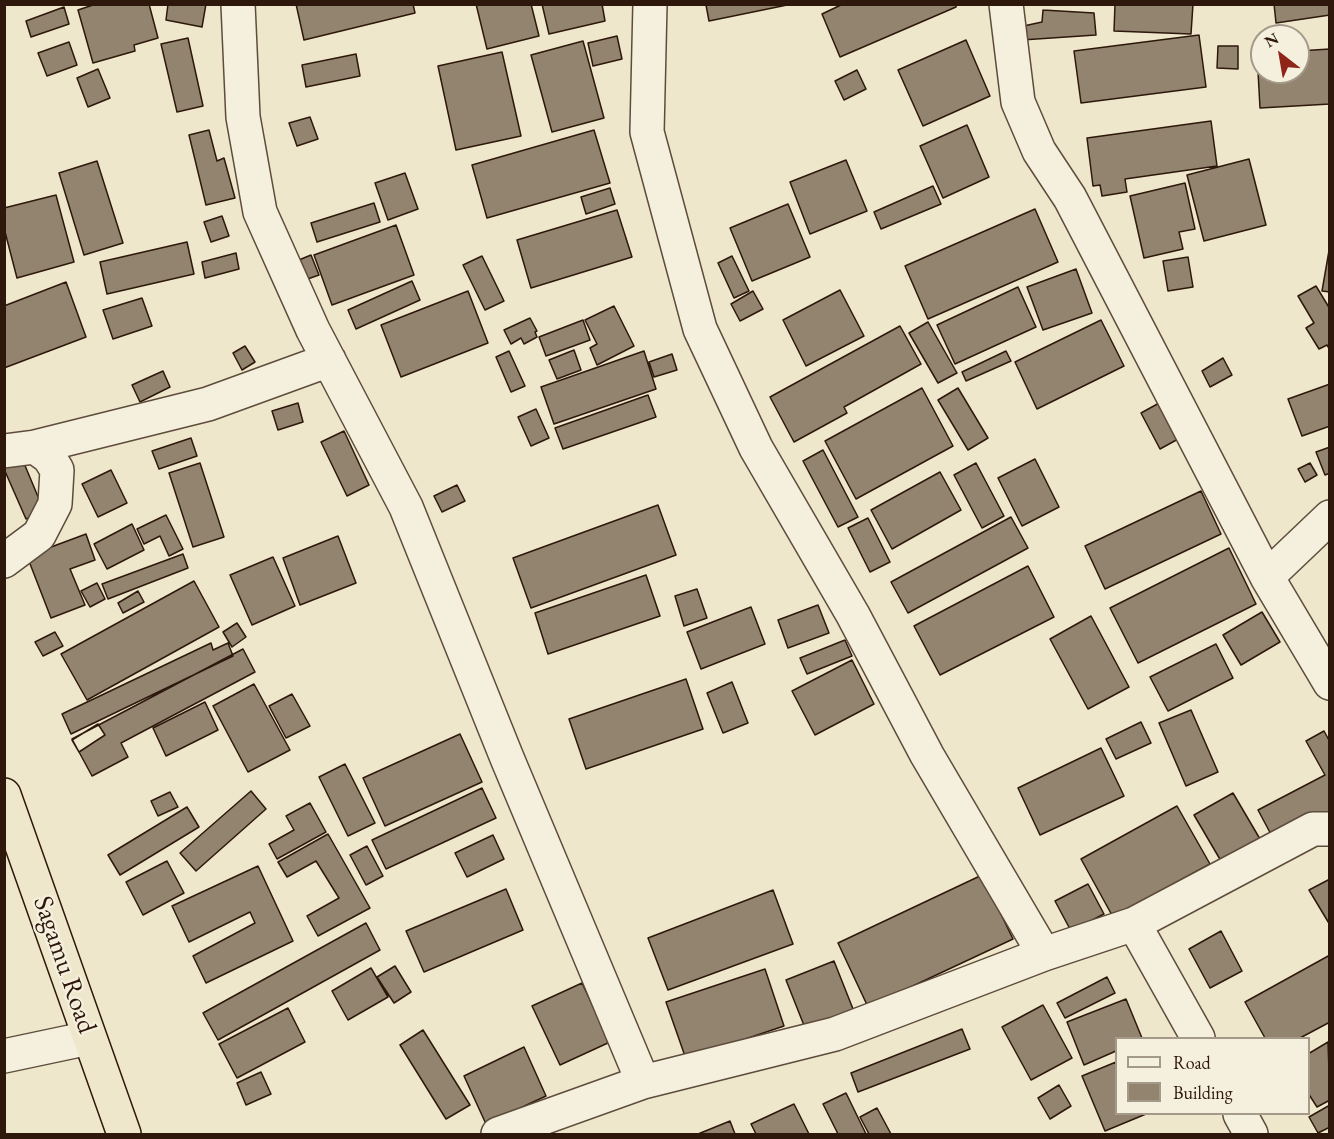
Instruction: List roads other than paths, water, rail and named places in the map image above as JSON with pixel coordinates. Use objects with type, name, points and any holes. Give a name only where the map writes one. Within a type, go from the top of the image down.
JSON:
[{"type":"highway","name":"Sagamu Road","points":[[4,795],[124,1134]]},
{"type":"street","points":[[238,4],[243,117],[260,212],[329,360],[406,507],[507,758],[643,1082]]},
{"type":"street","points":[[650,4],[647,132],[699,329],[756,447],[853,615],[927,755],[1044,954]]},
{"type":"street","points":[[1006,4],[1018,102],[1039,151],[1070,198],[1267,577],[1329,683]]},
{"type":"street","points":[[20,449],[208,404],[329,360]]},
{"type":"street","points":[[4,561],[39,535],[56,504],[57,470],[49,457],[20,449]]},
{"type":"street","points":[[1267,577],[1329,517]]},
{"type":"street","points":[[498,1134],[643,1082],[835,1034],[1044,954],[1134,924],[1313,829],[1329,829]]},
{"type":"street","points":[[1134,924],[1197,1037]]},
{"type":"street","points":[[4,1056],[89,1038]]},
{"type":"street","points":[[1241,1115],[1251,1134]]}]
